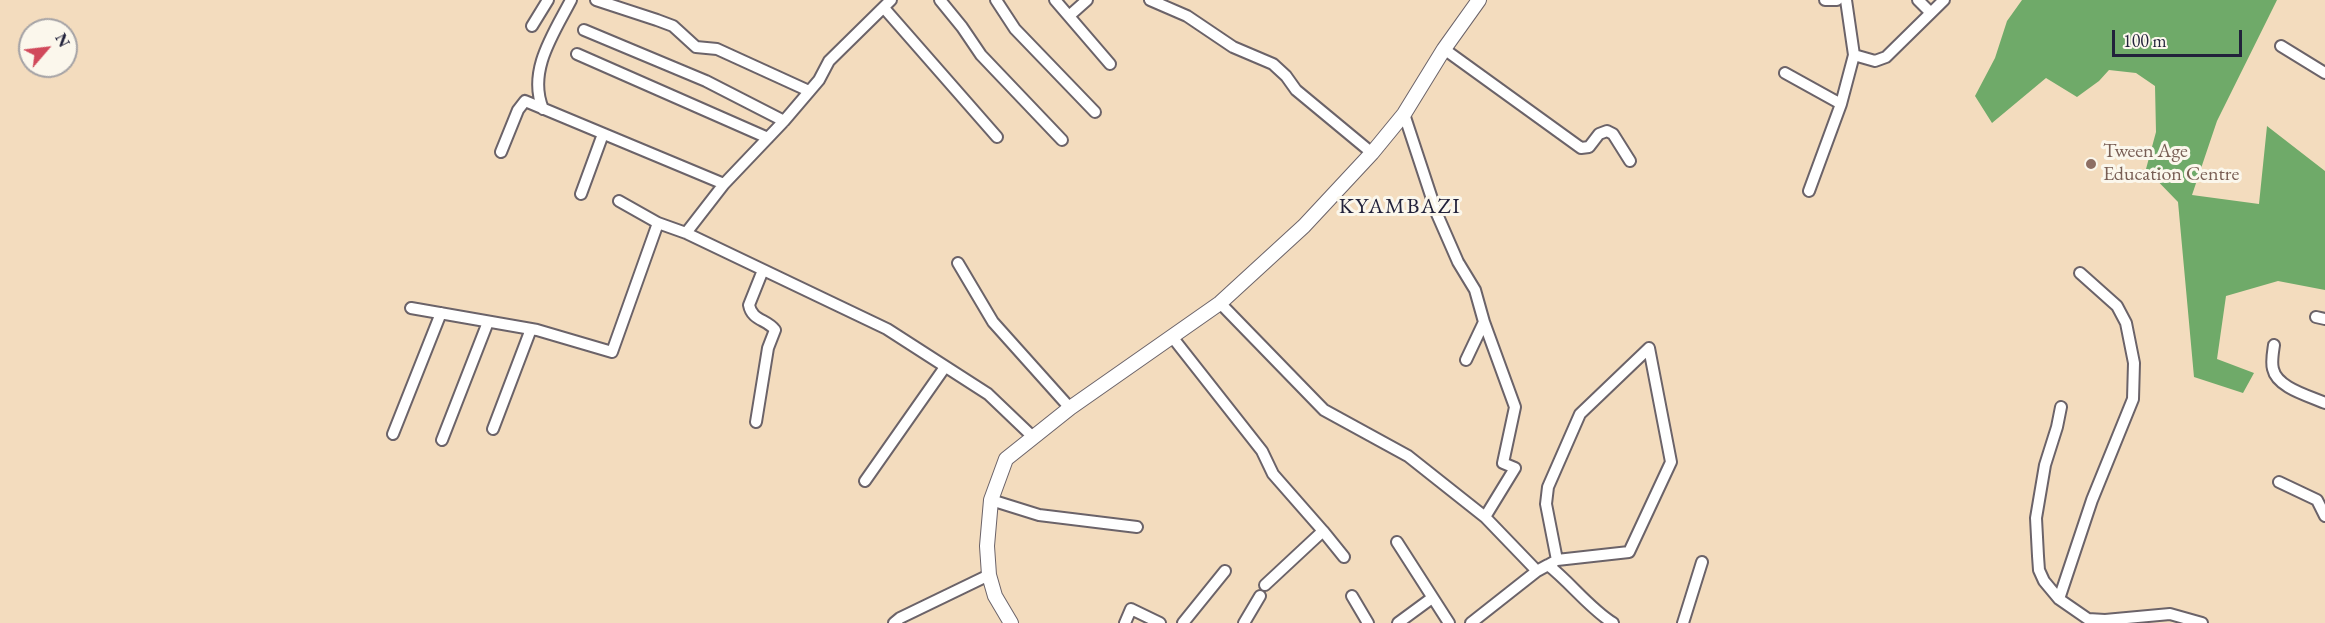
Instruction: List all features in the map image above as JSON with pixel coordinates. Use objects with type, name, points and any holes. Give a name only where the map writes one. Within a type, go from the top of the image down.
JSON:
[{"type":"street","points":[[532,26],[548,0]]},
{"type":"street","points":[[543,109],[537,95],[542,57],[571,0]]},
{"type":"street","points":[[596,0],[673,26],[696,47],[717,49],[809,91]]},
{"type":"street","points":[[940,0],[981,55],[1062,140]]},
{"type":"street","points":[[996,0],[1015,28],[1095,112]]},
{"type":"street","points":[[1055,0],[1110,64]]},
{"type":"street","points":[[1069,16],[1087,0]]},
{"type":"street","points":[[1150,0],[1188,16],[1233,47],[1273,64],[1296,90],[1372,153]]},
{"type":"street","points":[[1011,623],[995,596],[989,575],[987,546],[991,500],[1006,459],[1070,408],[1221,303],[1304,226],[1372,153],[1404,114],[1444,49],[1478,0]]},
{"type":"street","points":[[1825,0],[1837,0]]},
{"type":"street","points":[[1809,191],[1841,104],[1854,55],[1846,0]]},
{"type":"street","points":[[1918,0],[1930,12]]},
{"type":"street","points":[[1854,55],[1875,61],[1886,57],[1944,0]]},
{"type":"street","points":[[686,233],[724,184],[784,122],[829,61],[887,4],[997,137]]},
{"type":"street","points":[[584,30],[706,81],[784,122]]},
{"type":"street","points":[[2281,46],[2325,73]]},
{"type":"street","points":[[1444,49],[1581,148],[1589,147],[1599,134],[1607,131],[1613,134],[1630,161]]},
{"type":"street","points":[[577,54],[768,138]]},
{"type":"street","points":[[1785,72],[1841,104]]},
{"type":"street","points":[[501,152],[518,110],[525,101],[724,184]]},
{"type":"street","points":[[1404,114],[1437,214],[1458,262],[1475,290],[1484,322],[1515,407],[1503,463],[1515,468],[1485,517]]},
{"type":"street","points":[[582,194],[603,134]]},
{"type":"street","points":[[619,201],[658,223],[686,233],[887,329],[988,394],[1033,437]]},
{"type":"street","points":[[411,308],[531,329],[612,352],[658,223]]},
{"type":"street","points":[[958,263],[993,322],[1070,408]]},
{"type":"street","points":[[756,422],[768,348],[775,330],[753,316],[750,311],[749,305],[763,270]]},
{"type":"street","points":[[2060,599],[2092,500],[2133,399],[2134,363],[2126,323],[2117,306],[2080,273]]},
{"type":"street","points":[[1221,303],[1324,410],[1408,456],[1485,517],[1537,571]]},
{"type":"street","points":[[393,434],[441,313]]},
{"type":"street","points":[[442,440],[488,322]]},
{"type":"street","points":[[1466,360],[1484,322]]},
{"type":"street","points":[[493,429],[531,329]]},
{"type":"street","points":[[1173,338],[1262,451],[1273,474],[1344,557]]},
{"type":"street","points":[[2274,345],[2273,370],[2276,377],[2284,384],[2325,403]]},
{"type":"street","points":[[1471,623],[1537,571],[1552,563],[1629,552],[1671,462],[1649,348],[1580,414],[1548,487],[1546,504],[1552,563],[1600,615],[1613,623]]},
{"type":"street","points":[[865,481],[945,367]]},
{"type":"street","points":[[2061,407],[2039,493],[2035,537],[2039,570],[2044,581],[2060,599],[2088,619],[2105,620],[2170,614],[2202,623]]},
{"type":"street","points":[[2279,482],[2317,500],[2325,516]]},
{"type":"street","points":[[991,500],[1038,514],[1137,526]]},
{"type":"street","points":[[1265,585],[1323,531]]},
{"type":"street","points":[[1397,542],[1449,623]]},
{"type":"street","points":[[1683,623],[1702,562]]},
{"type":"street","points":[[1184,623],[1225,571]]},
{"type":"street","points":[[894,623],[989,575]]},
{"type":"street","points":[[1244,623],[1260,596]]},
{"type":"street","points":[[1352,596],[1368,623]]},
{"type":"street","points":[[1398,623],[1432,598]]},
{"type":"street","points":[[1125,623],[1131,609],[1160,623]]},
{"type":"green space","points":[[2022,0],[2277,0],[2217,121],[2192,195],[2259,204],[2267,126],[2325,171],[2325,290],[2278,281],[2226,296],[2217,359],[2254,373],[2243,393],[2194,377],[2178,202],[2146,169],[2156,132],[2155,86],[2136,73],[2109,70],[2099,81],[2077,97],[2046,78],[1992,123],[1975,96],[1995,58],[2007,21]]},
{"type":"place","name":"Tween Age Education Centre","points":[[2091,164]]},
{"type":"district","name":"KYAMBAZI","points":[[1400,207]]}]
